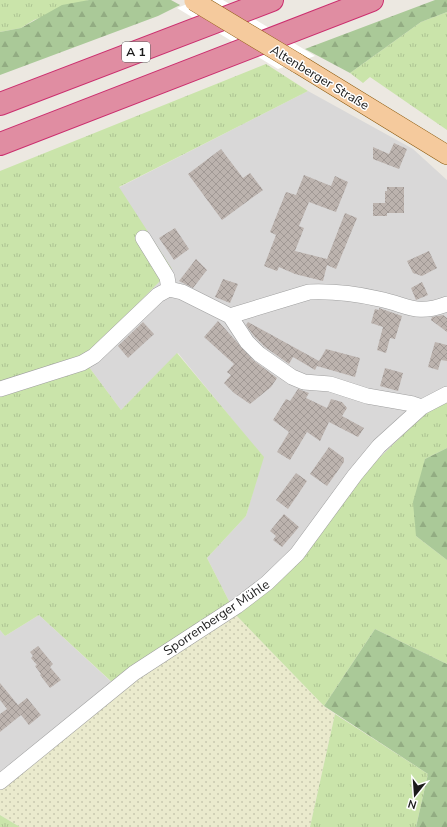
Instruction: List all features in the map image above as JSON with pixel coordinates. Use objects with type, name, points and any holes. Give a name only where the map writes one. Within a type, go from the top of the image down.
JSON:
[{"type":"highway","name":"A 1","points":[[0,104],[272,0]]},
{"type":"highway","points":[[0,144],[372,0]]},
{"type":"main road","name":"Altenberger Straße","points":[[193,1],[447,155]]},
{"type":"street","points":[[143,238],[167,277],[169,289]]},
{"type":"street","points":[[0,389],[82,363],[94,356],[158,294],[169,289],[182,292],[230,316],[247,342],[259,354],[292,377],[304,382],[330,384],[367,396],[422,407]]},
{"type":"street","points":[[230,316],[309,292],[378,298],[421,310],[447,304]]},
{"type":"street","name":"Sporrenberger Mühle","points":[[0,782],[134,673],[237,606],[267,583],[298,554],[355,475],[379,446],[422,407],[447,394]]},
{"type":"shaded area","points":[[308,91],[413,149],[447,180],[447,397],[417,421],[356,481],[303,559],[265,592],[231,605],[207,558],[246,516],[263,457],[178,353],[121,410],[83,359],[172,269],[118,188]]},
{"type":"shaded area","points":[[39,615],[120,690],[0,788],[0,630],[5,636]]},
{"type":"green space","points":[[0,0],[89,0],[34,20],[21,28],[0,32]]},
{"type":"green space","points":[[89,0],[171,0],[180,5],[158,16],[0,75],[0,32],[21,28],[62,5]]},
{"type":"green space","points":[[435,0],[447,0],[447,12],[421,22],[350,73],[305,49]]},
{"type":"green space","points":[[447,12],[447,130],[370,77],[363,83],[350,73],[421,22]]},
{"type":"green space","points":[[266,64],[308,91],[119,187],[172,269],[83,359],[121,410],[177,353],[264,457],[246,516],[207,558],[231,605],[114,684],[39,615],[5,636],[0,630],[0,171]]},
{"type":"green space","points":[[447,397],[447,448],[425,459],[416,536],[447,560],[447,664],[375,629],[324,706],[235,614],[265,592],[303,559],[356,481],[417,421]]},
{"type":"green space","points":[[447,448],[447,560],[416,536],[413,502],[425,459]]},
{"type":"green space","points":[[235,614],[324,706],[335,714],[310,827],[20,827],[0,815],[0,788],[120,690]]},
{"type":"green space","points":[[375,629],[447,664],[447,827],[416,827],[428,774],[324,706]]},
{"type":"green space","points":[[335,714],[428,774],[416,827],[310,827]]},
{"type":"green space","points":[[0,815],[20,827],[0,827]]},
{"type":"pier","points":[[197,0],[223,0],[315,56],[278,69],[177,8]]},
{"type":"building","points":[[394,143],[407,149],[399,169],[373,159],[373,147],[389,154]]},
{"type":"building","points":[[221,149],[243,178],[250,173],[263,190],[222,220],[188,174]]},
{"type":"building","points":[[304,175],[331,186],[335,176],[348,182],[336,212],[309,202],[299,226],[304,228],[295,251],[327,259],[345,213],[357,218],[336,269],[327,265],[323,281],[295,274],[279,267],[277,271],[264,266],[276,235],[270,232],[286,192],[296,195]]},
{"type":"building","points":[[387,187],[404,187],[404,213],[387,213],[387,216],[373,216],[373,203],[385,203],[385,191],[387,191]]},
{"type":"building","points":[[175,228],[189,249],[174,260],[159,238]]},
{"type":"building","points":[[429,251],[437,268],[422,276],[413,273],[407,261]]},
{"type":"building","points":[[196,259],[207,270],[193,288],[179,281]]},
{"type":"building","points":[[223,279],[238,284],[230,303],[215,297]]},
{"type":"building","points":[[422,282],[428,295],[416,300],[411,288]]},
{"type":"building","points":[[379,308],[402,316],[395,339],[390,338],[386,353],[377,350],[383,327],[371,323],[375,309],[379,310]]},
{"type":"building","points":[[443,315],[447,318],[447,332],[431,320],[432,317]]},
{"type":"building","points":[[218,321],[253,360],[277,378],[271,387],[250,404],[234,393],[224,383],[231,375],[227,372],[234,364],[204,337]]},
{"type":"building","points":[[143,322],[154,334],[128,358],[118,346]]},
{"type":"building","points":[[248,322],[319,361],[326,349],[360,358],[355,377],[317,366],[315,370],[293,357],[289,364],[265,347],[254,336],[246,325]]},
{"type":"building","points":[[435,342],[447,345],[447,361],[441,360],[438,370],[428,367]]},
{"type":"building","points":[[385,368],[403,373],[398,391],[380,386]]},
{"type":"building","points":[[298,389],[309,393],[306,398],[327,408],[331,399],[342,402],[347,408],[342,416],[364,428],[358,437],[329,422],[320,441],[307,432],[290,460],[277,452],[289,432],[273,420],[286,399],[290,401]]},
{"type":"building","points":[[329,447],[344,458],[344,462],[327,486],[310,474]]},
{"type":"building","points":[[296,473],[307,481],[288,509],[276,500]]},
{"type":"building","points":[[284,514],[299,527],[282,547],[273,540],[276,536],[270,531]]},
{"type":"building","points":[[38,646],[53,664],[50,667],[61,680],[50,688],[40,675],[41,674],[35,666],[37,665],[31,658],[33,656],[30,652]]},
{"type":"building","points":[[0,683],[18,705],[27,698],[41,715],[29,725],[21,715],[0,732],[0,714],[7,709],[0,700]]}]
